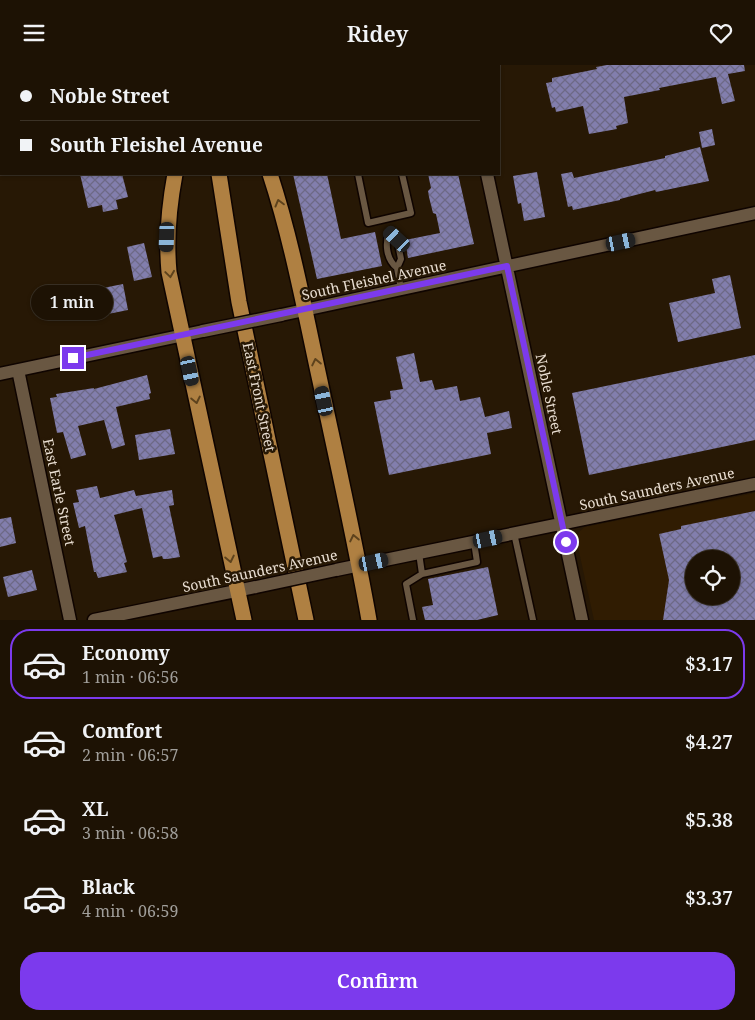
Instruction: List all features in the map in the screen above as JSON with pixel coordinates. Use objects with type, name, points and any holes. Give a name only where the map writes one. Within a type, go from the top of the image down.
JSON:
[{"type":"main road","points":[[175,175],[170,202],[167,250],[173,293],[244,620]]},
{"type":"main road","name":"East Front Street","points":[[219,175],[239,302],[306,620]]},
{"type":"main road","points":[[270,175],[288,237],[305,310],[369,620]]},
{"type":"street","name":"Noble Street","points":[[487,175],[582,620]]},
{"type":"street","name":"South Fleishel Avenue","points":[[0,374],[755,213]]},
{"type":"street","name":"East Earle Street","points":[[18,370],[70,620]]},
{"type":"street","name":"South Saunders Avenue","points":[[102,619],[755,484]]},
{"type":"lane","points":[[358,175],[368,223],[411,213],[402,175]]},
{"type":"lane","points":[[387,218],[390,232],[397,239],[401,259],[397,268],[401,289]]},
{"type":"lane","points":[[390,232],[386,242],[390,262],[397,268]]},
{"type":"lane","points":[[514,533],[533,620]]},
{"type":"lane","points":[[413,620],[406,584],[422,574],[478,562],[474,542]]},
{"type":"lane","points":[[419,553],[422,574]]},
{"type":"shaded area","points":[[755,493],[755,620],[594,620],[576,538],[585,527]]},
{"type":"building","points":[[607,65],[744,65],[745,71],[728,74],[735,101],[722,104],[716,77],[659,88],[660,90],[624,97],[628,123],[616,126],[617,129],[589,134],[583,106],[556,112],[555,107],[552,108],[546,83],[552,82],[552,78],[597,69],[596,67]]},
{"type":"building","points":[[712,129],[715,145],[702,148],[699,132]]},
{"type":"building","points":[[700,147],[709,181],[656,192],[655,190],[573,210],[572,206],[568,207],[561,174],[572,172],[574,178],[665,158],[665,156]]},
{"type":"building","points":[[537,172],[545,217],[524,221],[521,203],[518,204],[513,176]]},
{"type":"building","points":[[80,175],[122,175],[128,197],[116,200],[118,209],[103,212],[102,205],[88,208]]},
{"type":"building","points":[[293,175],[327,175],[341,239],[375,232],[382,266],[317,279]]},
{"type":"building","points":[[428,175],[458,175],[474,244],[408,258],[405,240],[440,233],[436,214],[433,213],[429,197],[428,191],[431,188]]},
{"type":"building","points":[[144,243],[152,277],[134,281],[127,247]]},
{"type":"building","points":[[730,275],[741,328],[678,342],[669,303],[715,293],[712,279]]},
{"type":"building","points":[[123,284],[128,310],[108,314],[103,288]]},
{"type":"building","points":[[414,353],[420,382],[432,380],[435,390],[457,386],[460,401],[480,397],[485,417],[509,411],[512,428],[487,433],[491,454],[389,475],[374,402],[391,399],[390,391],[403,389],[396,357]]},
{"type":"building","points":[[755,355],[755,440],[589,475],[572,393]]},
{"type":"building","points":[[147,375],[151,393],[149,394],[150,399],[116,407],[125,445],[112,449],[104,420],[78,426],[86,455],[71,459],[63,432],[57,433],[50,398],[57,397],[56,394],[94,389]]},
{"type":"building","points":[[170,429],[175,454],[139,460],[135,435]]},
{"type":"building","points":[[97,486],[100,498],[134,490],[136,496],[172,490],[174,505],[169,506],[180,557],[163,559],[162,556],[153,558],[142,508],[114,515],[127,562],[124,563],[127,572],[98,578],[96,572],[94,572],[85,526],[79,528],[73,503],[79,502],[76,490]]},
{"type":"building","points":[[755,511],[755,620],[663,620],[669,580],[659,534],[681,529],[681,526]]},
{"type":"building","points":[[11,517],[16,543],[0,547],[0,519]]},
{"type":"building","points":[[488,567],[498,615],[477,620],[425,620],[422,607],[433,605],[428,579]]},
{"type":"building","points":[[32,570],[37,590],[8,597],[3,577]]},
{"type":"route","points":[[73,358],[507,266],[566,542]]}]
